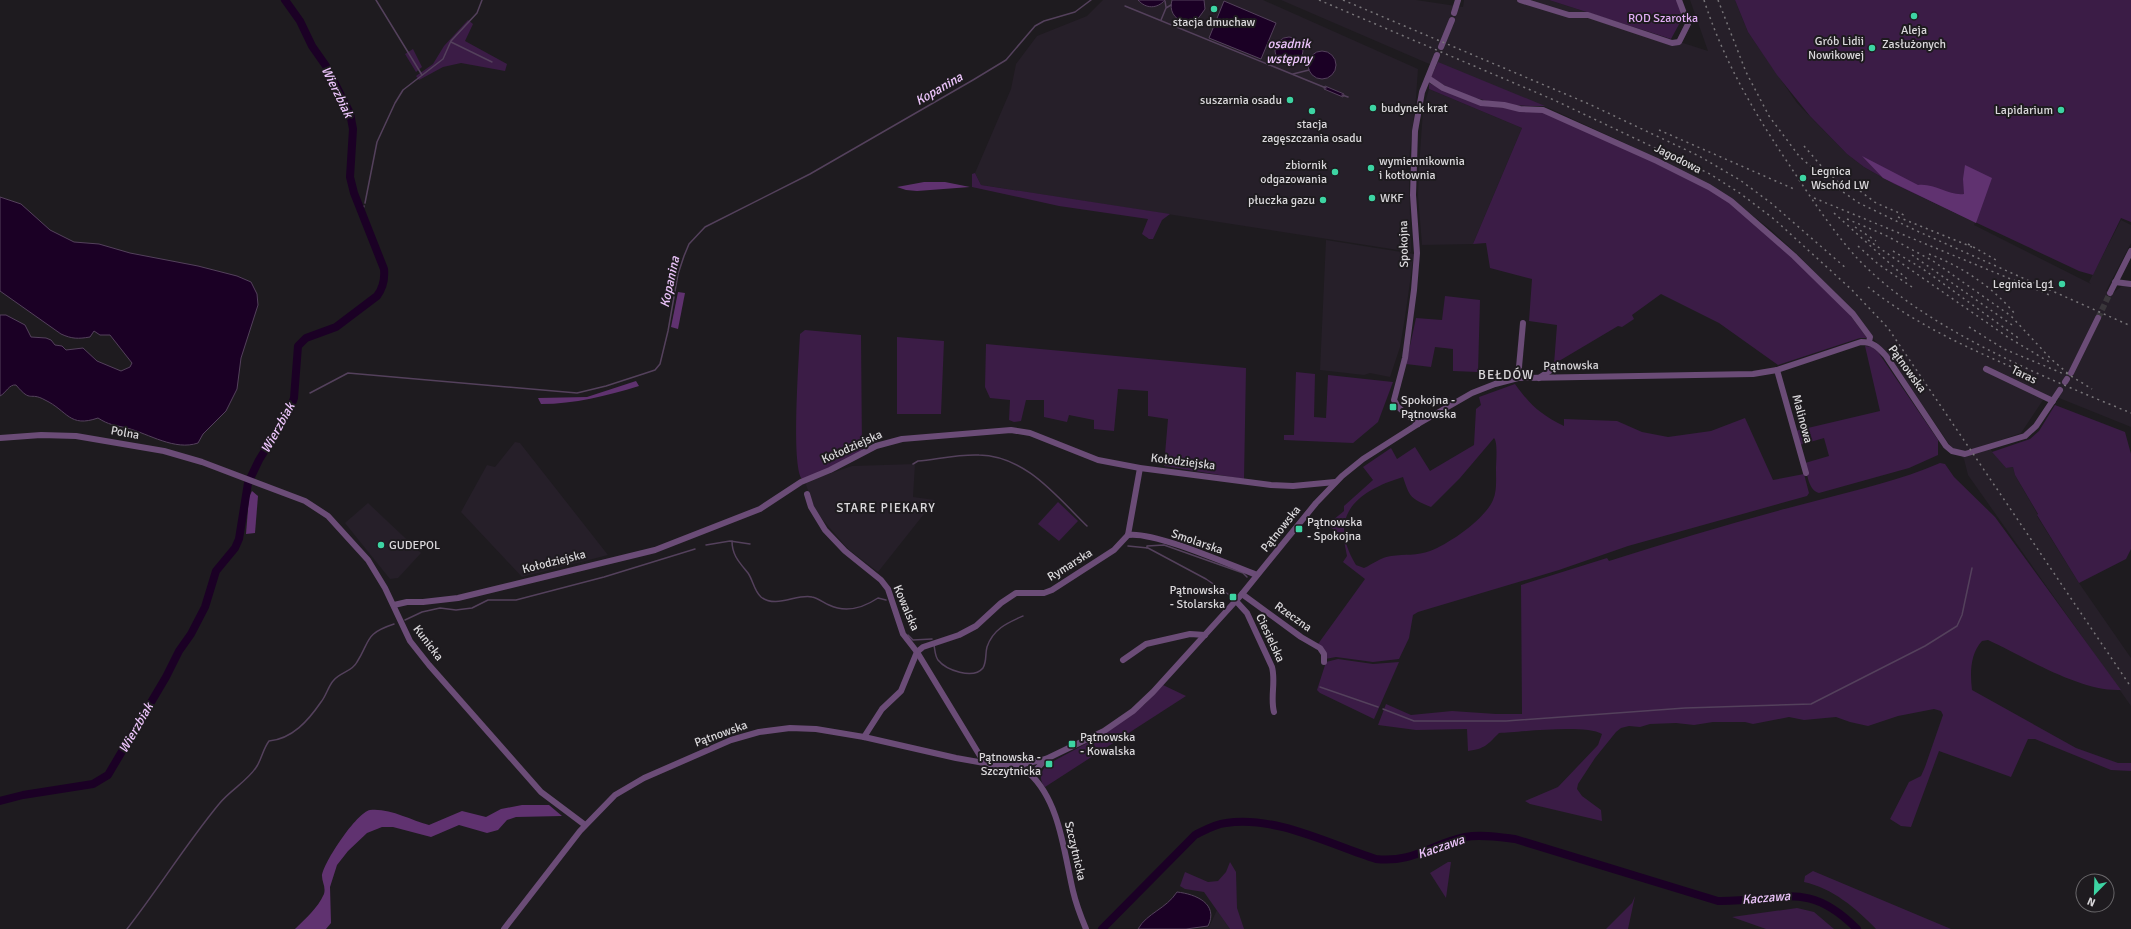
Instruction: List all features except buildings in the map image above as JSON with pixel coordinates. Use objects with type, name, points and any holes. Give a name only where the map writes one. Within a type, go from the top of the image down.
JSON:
[{"type":"street","points":[[1454,13],[1458,0]]},
{"type":"street","points":[[1520,0],[1568,14],[1588,15],[1672,43],[1679,42],[1688,24],[1679,0]]},
{"type":"street","points":[[1441,47],[1452,20]]},
{"type":"street","name":"Spokojna","points":[[1418,424],[1398,407],[1394,400],[1405,358],[1414,290],[1417,253],[1413,196],[1415,131],[1422,92],[1437,55]]},
{"type":"street","name":"Jagodowa","points":[[1428,78],[1443,88],[1481,103],[1504,105],[1520,109],[1544,110],[1657,160],[1731,201],[1794,256],[1853,314],[1870,337],[1869,342]]},
{"type":"street","points":[[2110,293],[2131,251]]},
{"type":"street","points":[[2115,282],[2131,284]]},
{"type":"street","points":[[2071,373],[2098,318]]},
{"type":"street","points":[[1518,378],[1523,323]]},
{"type":"street","name":"Pątnowska","points":[[504,929],[585,825],[615,795],[638,782],[732,740],[759,732],[790,728],[816,728],[985,764],[1014,766],[1046,759],[1104,731],[1133,712],[1153,692],[1236,601],[1316,502],[1335,482],[1363,459],[1418,424],[1472,393],[1495,384],[1518,378],[1742,374],[1777,370],[1861,342],[1869,342],[1876,345],[1886,356],[1946,446],[1959,453],[1965,454],[2025,436],[2036,426],[2060,390]]},
{"type":"street","points":[[1539,378],[1557,366]]},
{"type":"street","name":"Taras","points":[[1986,368],[2053,401]]},
{"type":"street","name":"Malinowa","points":[[1777,370],[1806,473]]},
{"type":"street","name":"Kołodziejska","points":[[394,606],[407,602],[423,602],[458,598],[655,550],[760,509],[801,482],[830,470],[876,446],[902,439],[1011,430],[1030,433],[1098,460],[1140,468],[1271,485],[1293,486],[1335,482]]},
{"type":"street","name":"Polna","points":[[0,438],[41,435],[76,436],[119,443],[202,462],[258,482]]},
{"type":"street","points":[[1128,535],[1140,468]]},
{"type":"street","name":"Kunicka","points":[[258,482],[305,501],[328,516],[368,560],[385,588],[410,640],[495,741],[541,792],[585,825]]},
{"type":"street","name":"Kowalska","points":[[807,494],[811,507],[826,530],[845,551],[881,580],[888,589],[903,634],[917,652],[985,764]]},
{"type":"street","name":"Smolarska","points":[[1128,535],[1139,535],[1172,543],[1257,575]]},
{"type":"street","name":"Rymarska","points":[[917,652],[932,642],[959,634],[976,626],[1000,603],[1016,593],[1044,593],[1052,590],[1114,550],[1128,535]]},
{"type":"street","name":"Rzeczna","points":[[1242,594],[1301,637],[1320,648],[1324,654],[1324,662]]},
{"type":"street","name":"Ciesielska","points":[[1236,601],[1246,613],[1272,667],[1274,673],[1272,701],[1274,712]]},
{"type":"street","points":[[1123,660],[1146,644],[1190,634],[1205,635]]},
{"type":"street","points":[[864,737],[882,709],[901,691],[917,652]]},
{"type":"street","name":"Pątnowska","points":[[1038,770],[1046,759]]},
{"type":"street","points":[[1037,781],[1038,770],[1037,764],[1031,762],[1026,766],[1028,772],[1033,773],[1038,770]]},
{"type":"street","name":"Pątnowska","points":[[1014,766],[1028,772]]},
{"type":"street","name":"Szczytnicka","points":[[1028,772],[1037,781],[1056,819],[1063,842],[1073,893],[1086,929]]},
{"type":"shaded area","points":[[1103,0],[1263,0],[1418,69],[1409,159],[1405,171],[1406,177],[1409,179],[1411,252],[981,185],[975,173],[1011,89],[1016,64],[1037,36],[1087,16]]},
{"type":"shaded area","points":[[1281,0],[1416,0],[1463,7],[1464,0],[1549,0],[1708,51],[1690,0],[1735,0],[1748,32],[1797,103],[1847,154],[1864,167],[1894,184],[1975,222],[1974,225],[2091,284],[2089,282],[2121,220],[2131,225],[2131,243],[2106,291],[2113,293],[2122,286],[2131,286],[2131,427],[2059,398],[2043,400],[2021,433],[1987,445],[2006,468],[2013,467],[2015,475],[2038,515],[2037,516],[2079,583],[2131,658],[2131,706],[1968,475],[1964,459],[1949,444],[1893,362],[1833,291],[1770,229],[1744,209],[1674,167],[1627,144],[1551,109],[1427,63]]},
{"type":"shaded area","points":[[1429,89],[1522,128],[1473,244],[1422,245],[1418,196],[1419,167],[1423,110]]},
{"type":"shaded area","points":[[1862,156],[1918,185],[1930,186],[1958,194],[1964,194],[1963,179],[1965,165],[1992,178],[1976,223],[1883,178]]},
{"type":"shaded area","points":[[924,182],[945,182],[970,187],[917,191],[897,187]]},
{"type":"shaded area","points":[[1326,240],[1414,254],[1400,347],[1390,377],[1370,373],[1364,375],[1320,370]]},
{"type":"shaded area","points":[[678,292],[685,293],[678,329],[671,327]]},
{"type":"shaded area","points":[[636,381],[639,386],[578,401],[541,404],[538,398],[587,397]]},
{"type":"shaded area","points":[[515,442],[520,443],[608,555],[522,577],[461,512],[487,465],[495,467]]},
{"type":"shaded area","points":[[915,464],[913,497],[935,500],[878,572],[848,549],[816,512],[805,482],[852,466]]},
{"type":"shaded area","points":[[252,491],[258,496],[255,533],[246,534],[249,497]]},
{"type":"shaded area","points":[[368,503],[421,553],[398,578],[390,579],[345,523]]},
{"type":"shaded area","points":[[522,805],[549,805],[562,816],[516,817],[507,820],[498,830],[487,833],[459,825],[431,837],[393,827],[382,827],[367,833],[348,851],[337,865],[330,887],[331,923],[326,929],[295,929],[311,913],[324,894],[322,876],[328,860],[349,828],[364,813],[370,810],[385,811],[429,825],[462,811],[486,817],[501,809]]},
{"type":"shaded area","points":[[1217,910],[1230,929],[1200,929],[1209,927]]},
{"type":"green space","name":"ROD Szarotka","points":[[1549,0],[1677,0],[1683,17],[1671,39]]},
{"type":"green space","points":[[1735,0],[2131,0],[2131,222],[2121,218],[2093,275],[2079,271],[1894,184],[1864,167],[1847,154],[1810,116],[1777,75],[1748,32]]},
{"type":"green space","points":[[468,20],[473,24],[465,41],[507,64],[505,71],[461,63],[443,67],[419,80],[416,76],[433,64],[444,46]]},
{"type":"green space","points":[[413,49],[422,67],[416,72],[405,54]]},
{"type":"green space","points":[[1438,62],[1545,106],[1515,105],[1471,97],[1444,85],[1431,77]]},
{"type":"green space","points":[[1429,83],[1450,93],[1486,106],[1542,112],[1638,153],[1710,190],[1730,203],[1774,240],[1847,311],[1867,338],[1860,338],[1778,365],[1719,323],[1661,294],[1632,315],[1634,319],[1622,327],[1618,326],[1554,364],[1557,325],[1529,321],[1532,279],[1490,268],[1486,243],[1473,244],[1522,128],[1429,89]]},
{"type":"green space","points":[[975,173],[981,185],[1170,214],[1162,220],[1153,239],[1149,239],[1142,234],[1148,219],[1059,206],[972,187],[972,174]]},
{"type":"green space","points":[[1445,296],[1480,300],[1478,372],[1453,371],[1453,349],[1435,347],[1431,367],[1406,364],[1416,318],[1442,320]]},
{"type":"green space","points":[[805,330],[861,335],[862,451],[830,468],[802,479],[797,454],[796,410],[800,334]]},
{"type":"green space","points":[[897,337],[944,341],[941,414],[897,414]]},
{"type":"green space","points":[[986,344],[1246,368],[1244,479],[1164,466],[1168,419],[1148,416],[1148,391],[1118,389],[1114,431],[1094,429],[1094,420],[1069,415],[1067,422],[1044,417],[1044,400],[1026,400],[1021,421],[1014,422],[1009,420],[1010,400],[990,398],[985,387]]},
{"type":"green space","points":[[1865,346],[1872,347],[1878,352],[1938,440],[1938,455],[1909,468],[1819,493],[1810,485],[1805,463],[1829,456],[1824,438],[1800,445],[1795,431],[1880,411]]},
{"type":"green space","points":[[1296,372],[1315,374],[1314,417],[1326,418],[1328,375],[1393,382],[1378,422],[1353,443],[1284,440],[1284,435],[1294,435]]},
{"type":"green space","points":[[1515,384],[1536,409],[1564,426],[1564,419],[1617,421],[1642,432],[1668,437],[1711,431],[1745,418],[1773,480],[1804,474],[1809,493],[1807,496],[1628,546],[1559,570],[1418,612],[1413,615],[1409,638],[1399,659],[1373,662],[1336,657],[1325,659],[1318,644],[1365,579],[1343,562],[1347,556],[1343,536],[1327,525],[1344,511],[1344,506],[1373,480],[1363,467],[1391,448],[1397,459],[1415,447],[1430,471],[1474,445],[1476,409],[1481,405],[1479,397]],"holes":[[[1494,438],[1496,489],[1489,507],[1475,523],[1447,543],[1425,553],[1387,557],[1380,559],[1364,568],[1356,565],[1348,548],[1344,533],[1346,519],[1351,508],[1360,498],[1372,490],[1403,477],[1409,493],[1415,499],[1431,507],[1460,478]]]},
{"type":"green space","points":[[2055,405],[2125,432],[2131,454],[2131,549],[2126,559],[2079,583],[2037,515],[2038,514],[2015,475],[2013,467],[2006,468],[1992,452],[2030,439],[2039,431]]},
{"type":"green space","points":[[1940,463],[1945,464],[1954,477],[1995,517],[2121,690],[2105,689],[2071,680],[1988,640],[1982,641],[1973,658],[1971,670],[1972,690],[2076,748],[2118,763],[2131,763],[2131,771],[2111,770],[2035,739],[2028,739],[2011,777],[1939,751],[1911,827],[1901,826],[1890,819],[1909,782],[1921,776],[1943,715],[1941,711],[1934,709],[1898,716],[1868,726],[1836,717],[1804,720],[1789,717],[1753,724],[1745,722],[1713,722],[1694,725],[1676,723],[1650,724],[1640,727],[1629,726],[1621,728],[1616,732],[1595,758],[1578,784],[1577,789],[1582,796],[1601,810],[1602,821],[1530,804],[1525,801],[1558,787],[1598,745],[1602,734],[1582,729],[1499,733],[1486,745],[1478,749],[1468,751],[1467,729],[1416,730],[1378,725],[1386,704],[1411,715],[1452,711],[1522,714],[1521,585],[1607,558],[1609,561],[1740,521],[1880,484]]},
{"type":"green space","points":[[1058,502],[1078,521],[1059,541],[1038,524]]},
{"type":"green space","points":[[1338,659],[1373,664],[1399,662],[1374,719],[1320,693],[1317,690],[1326,662]]},
{"type":"green space","points":[[1163,685],[1186,696],[1045,787],[1041,777],[1045,767],[1102,735],[1145,704]]},
{"type":"green space","points":[[1230,862],[1236,872],[1237,908],[1244,929],[1230,929],[1204,892],[1185,889],[1180,886],[1185,872],[1208,882],[1218,881],[1226,872]]},
{"type":"green space","points":[[1448,862],[1451,862],[1446,898],[1430,873]]},
{"type":"green space","points":[[1813,871],[1951,929],[1876,929],[1852,906],[1834,894],[1804,882],[1805,876]]},
{"type":"green space","points":[[1635,896],[1628,929],[1606,929],[1632,903]]},
{"type":"green space","points":[[1797,908],[1814,912],[1834,929],[1766,929],[1732,917]]},
{"type":"water","points":[[1138,0],[1165,0],[1159,5],[1152,7],[1144,5]]},
{"type":"water","points":[[1172,0],[1204,0],[1205,9],[1197,20],[1184,23],[1177,19],[1173,14],[1171,8]]},
{"type":"water","points":[[1224,1],[1276,23],[1261,59],[1209,38]]},
{"type":"water","name":"osadnik wstępny","points":[[1289,37],[1299,41],[1303,51],[1299,61],[1289,65],[1279,61],[1275,51],[1279,41]]},
{"type":"water","name":"osadnik wstępny","points":[[1322,51],[1332,55],[1336,65],[1332,75],[1322,79],[1312,75],[1308,65],[1312,55]]},
{"type":"water","points":[[1325,86],[1344,94],[1343,97],[1324,89]]},
{"type":"water","points":[[0,197],[21,204],[50,230],[74,242],[99,244],[130,253],[198,266],[237,276],[251,282],[257,294],[258,305],[241,358],[237,389],[226,411],[203,434],[198,443],[180,445],[162,441],[98,418],[88,421],[75,420],[53,404],[40,398],[28,396],[16,385],[9,387],[0,396],[0,315],[6,315],[25,325],[31,337],[46,338],[51,340],[55,345],[62,346],[66,350],[83,348],[97,361],[121,371],[130,367],[132,363],[110,335],[100,335],[94,331],[90,337],[75,338],[65,336],[0,291]]},
{"type":"water","points":[[1177,892],[1198,898],[1208,906],[1211,918],[1208,926],[1186,929],[1138,929],[1146,919],[1168,903]]},
{"type":"waterway","name":"Wierzbiak","points":[[0,801],[23,795],[93,784],[108,775],[166,677],[179,651],[191,634],[205,607],[216,571],[235,548],[239,539],[248,483],[259,460],[289,412],[294,398],[298,346],[306,338],[336,327],[377,296],[382,287],[384,280],[384,269],[354,193],[350,177],[353,129],[350,113],[326,66],[312,46],[300,21],[285,0]]},
{"type":"waterway","points":[[376,0],[422,75]]},
{"type":"waterway","points":[[365,203],[377,142],[395,103],[403,90],[443,59],[451,41],[477,13],[482,0]]},
{"type":"waterway","name":"Kopanina","points":[[310,393],[348,373],[577,393],[606,386],[655,370],[660,364],[668,331],[678,274],[684,256],[689,244],[705,227],[810,174],[973,80],[1006,60],[1035,26],[1044,21],[1075,12],[1091,0]]},
{"type":"waterway","points":[[1165,1],[1166,7]]},
{"type":"waterway","points":[[1161,20],[1166,8],[1171,5]]},
{"type":"waterway","points":[[1125,6],[1326,88]]},
{"type":"waterway","points":[[451,42],[492,62]]},
{"type":"waterway","points":[[1269,65],[1278,59]]},
{"type":"waterway","points":[[1293,74],[1309,70]]},
{"type":"waterway","points":[[1342,95],[1348,97]]},
{"type":"waterway","name":"Wierzbiak","points":[[362,212],[364,206]]},
{"type":"waterway","points":[[913,464],[918,461],[972,455],[996,457],[1011,462],[1026,470],[1039,480],[1087,526]]},
{"type":"waterway","points":[[706,545],[730,541],[750,544]]},
{"type":"waterway","points":[[732,541],[733,550],[750,576],[755,589],[761,597],[767,600],[773,602],[806,596],[816,598],[827,604],[842,609],[860,607],[878,598],[886,600]]},
{"type":"waterway","points":[[1147,548],[1147,546],[1164,545],[1243,573],[1247,577]]},
{"type":"waterway","points":[[1128,546],[1148,548],[1206,579],[1231,596]]},
{"type":"waterway","points":[[405,620],[422,612],[440,608],[456,610],[472,608],[488,600],[516,600],[604,577],[695,549]]},
{"type":"waterway","points":[[1383,709],[1414,721],[1506,721],[1685,708],[1811,704],[1925,646],[1957,626],[1962,615],[1972,568]]},
{"type":"waterway","points":[[934,645],[937,658],[942,664],[960,672],[979,672],[983,668],[987,647],[993,636],[1001,627],[1023,616]]},
{"type":"waterway","points":[[127,929],[219,804],[253,771],[259,763],[269,741],[285,737],[299,728],[311,716],[323,700],[333,681],[355,665],[370,638],[378,631],[394,624]]},
{"type":"waterway","points":[[908,635],[913,640],[932,639]]},
{"type":"waterway","points":[[1320,687],[1378,707]]},
{"type":"waterway","name":"Kaczawa","points":[[1102,929],[1195,835],[1218,825],[1245,822],[1264,823],[1283,827],[1376,859],[1412,856],[1453,840],[1471,836],[1515,839],[1718,901],[1792,896],[1807,898],[1823,903],[1839,913],[1857,929]]},
{"type":"tunnel","points":[[2098,318],[2110,293]]},
{"type":"railway","points":[[1319,0],[1554,100],[1710,174],[1741,194],[1774,219],[1852,290],[1888,328],[2131,687]]},
{"type":"railway","points":[[1343,0],[1589,104],[1699,156],[1740,180],[1771,203],[1847,269]]},
{"type":"railway","points":[[1704,0],[1720,43],[1750,103],[1820,210],[1857,258],[1884,284],[1915,307],[1949,328],[2022,366],[2131,413]]},
{"type":"railway","points":[[1718,0],[1746,72],[1769,116],[1799,156],[1827,181],[1859,203],[1917,231],[2131,326]]},
{"type":"railway","points":[[1659,130],[1794,189]]},
{"type":"railway","points":[[1804,146],[1823,168],[1847,190]]},
{"type":"railway","points":[[1860,191],[1876,203],[1904,215]]},
{"type":"railway","points":[[1814,198],[2052,296]]},
{"type":"railway","points":[[1834,213],[1907,279]]},
{"type":"railway","points":[[1898,217],[1972,247]]},
{"type":"railway","points":[[1847,219],[1885,235],[1933,261],[2011,316],[2051,359],[2071,376]]},
{"type":"railway","points":[[1855,227],[1876,241]]},
{"type":"railway","points":[[1868,240],[2009,338],[2051,363]]},
{"type":"railway","points":[[1968,244],[1996,260]]},
{"type":"railway","points":[[1858,246],[1878,264],[1912,287]]},
{"type":"railway","points":[[1893,251],[1923,269],[2021,340]]},
{"type":"railway","points":[[1929,254],[1976,278],[1997,295],[2015,314]]},
{"type":"railway","points":[[1912,255],[2015,327]]},
{"type":"railway","points":[[1868,287],[1888,302],[1929,327],[1971,349],[2037,378]]},
{"type":"railway","points":[[1969,327],[2004,349],[2064,374]]},
{"type":"railway","points":[[2066,373],[2092,389]]},
{"type":"place","name":"stacja dmuchaw","points":[[1214,9]]},
{"type":"place","name":"Aleja Zasłużonych","points":[[1914,16]]},
{"type":"place","name":"Grób Lidii Nowikowej","points":[[1872,48]]},
{"type":"place","name":"suszarnia osadu","points":[[1290,100]]},
{"type":"place","name":"budynek krat","points":[[1373,108]]},
{"type":"place","name":"Lapidarium","points":[[2061,110]]},
{"type":"place","name":"stacja zagęszczania osadu","points":[[1312,111]]},
{"type":"place","name":"wymiennikownia i kotłownia","points":[[1371,168]]},
{"type":"place","name":"zbiornik odgazowania","points":[[1335,172]]},
{"type":"place","name":"Legnica Wschód LW","points":[[1803,178]]},
{"type":"place","name":"WKF","points":[[1372,198]]},
{"type":"place","name":"płuczka gazu","points":[[1323,200]]},
{"type":"place","name":"Legnica Lg1","points":[[2062,284]]},
{"type":"place","name":"Spokojna - Pątnowska","points":[[1393,407]]},
{"type":"place","name":"Pątnowska - Spokojna","points":[[1299,529]]},
{"type":"place","name":"GUDEPOL","points":[[381,545]]},
{"type":"place","name":"Pątnowska - Stolarska","points":[[1233,597]]},
{"type":"place","name":"Pątnowska - Kowalska","points":[[1072,744]]},
{"type":"place","name":"Pątnowska - Szczytnicka","points":[[1049,764]]},
{"type":"district","name":"BEŁDÓW","points":[[1506,375]]},
{"type":"district","name":"STARE PIEKARY","points":[[886,508]]}]
